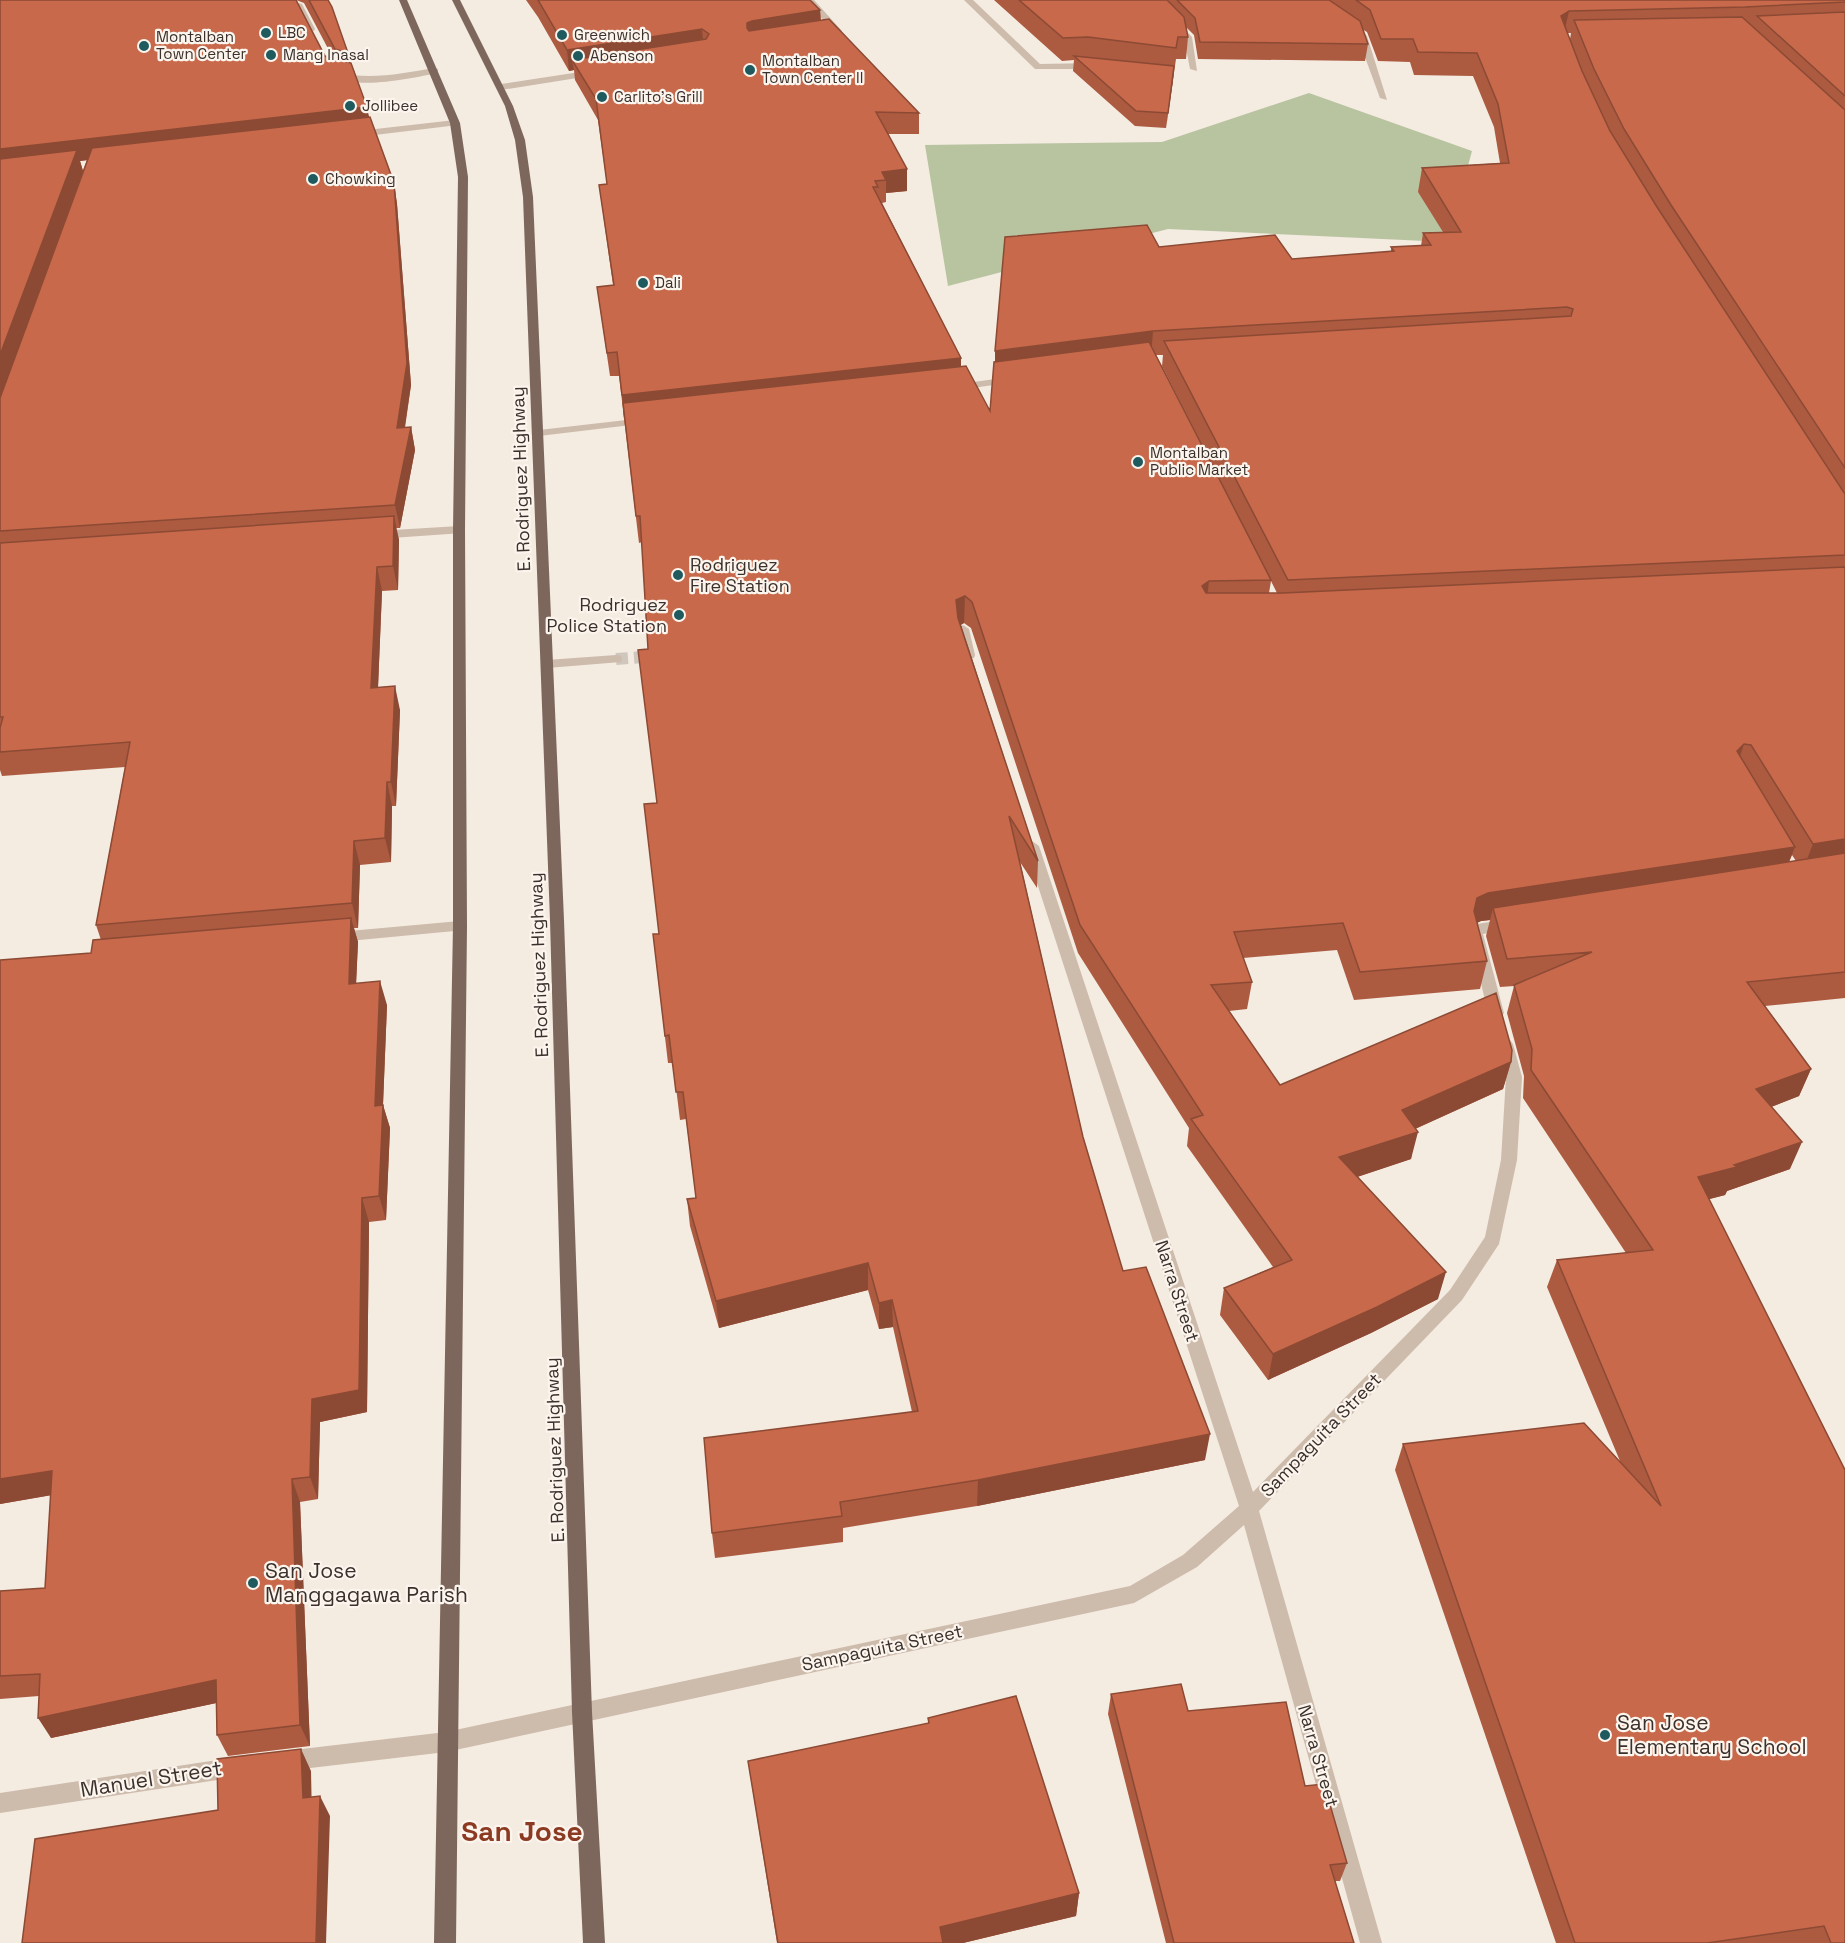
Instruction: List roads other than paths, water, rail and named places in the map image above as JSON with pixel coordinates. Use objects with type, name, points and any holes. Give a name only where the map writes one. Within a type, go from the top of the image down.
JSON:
[{"type":"main road","points":[[403,0],[435,71],[455,123],[463,177],[459,530],[460,926],[446,1742],[445,1943]]},
{"type":"main road","name":"E. Rodriguez Highway","points":[[456,0],[501,87],[519,140],[528,197],[558,932],[582,1712],[594,1943]]},
{"type":"street","points":[[810,0],[847,42]]},
{"type":"street","points":[[968,0],[1038,68],[1087,65],[1109,68]]},
{"type":"street","points":[[1151,0],[1188,37],[1194,69]]},
{"type":"street","points":[[298,4],[313,34]]},
{"type":"street","points":[[1161,9],[1173,8]]},
{"type":"street","points":[[1353,29],[1363,36],[1384,98]]},
{"type":"street","points":[[829,35],[840,33]]},
{"type":"street","points":[[328,63],[334,73],[351,79],[435,71]]},
{"type":"street","points":[[501,87],[607,70]]},
{"type":"street","points":[[350,135],[455,123]]},
{"type":"street","points":[[941,389],[1023,378]]},
{"type":"street","points":[[539,433],[657,420]]},
{"type":"street","points":[[364,536],[459,530]]},
{"type":"street","points":[[964,637],[973,667]]},
{"type":"street","points":[[547,664],[616,659]]},
{"type":"street","name":"Narra Street","points":[[1025,826],[1249,1509],[1371,1943]]},
{"type":"street","name":"Sampaguita Street","points":[[446,1742],[1134,1594],[1190,1560],[1249,1509],[1456,1295],[1493,1239],[1509,1160],[1514,1077],[1476,932],[1482,928],[1528,921]]},
{"type":"street","points":[[319,939],[460,926]]},
{"type":"street","name":"Manuel Street","points":[[0,1803],[196,1772],[446,1742]]},
{"type":"tunnel","points":[[616,659],[657,656]]},
{"type":"place","name":"LBC","points":[[266,33]]},
{"type":"place","name":"Greenwich","points":[[562,35]]},
{"type":"place","name":"Montalban Town Center","points":[[144,46]]},
{"type":"place","name":"Mang Inasal","points":[[271,55]]},
{"type":"place","name":"Abenson","points":[[578,56]]},
{"type":"place","name":"Montalban Town Center II","points":[[750,70]]},
{"type":"place","name":"Carlito's Grill","points":[[602,97]]},
{"type":"place","name":"Jollibee","points":[[350,106]]},
{"type":"place","name":"Chowking","points":[[313,179]]},
{"type":"place","name":"Dali","points":[[643,283]]},
{"type":"place","name":"Montalban Public Market","points":[[1138,462]]},
{"type":"place","name":"Rodriguez Fire Station","points":[[678,575]]},
{"type":"place","name":"Rodriguez Police Station","points":[[679,615]]},
{"type":"place","name":"San Jose Manggagawa Parish","points":[[253,1583]]},
{"type":"place","name":"San Jose Elementary School","points":[[1605,1735]]},
{"type":"district","name":"San Jose","points":[[522,1831]]}]
